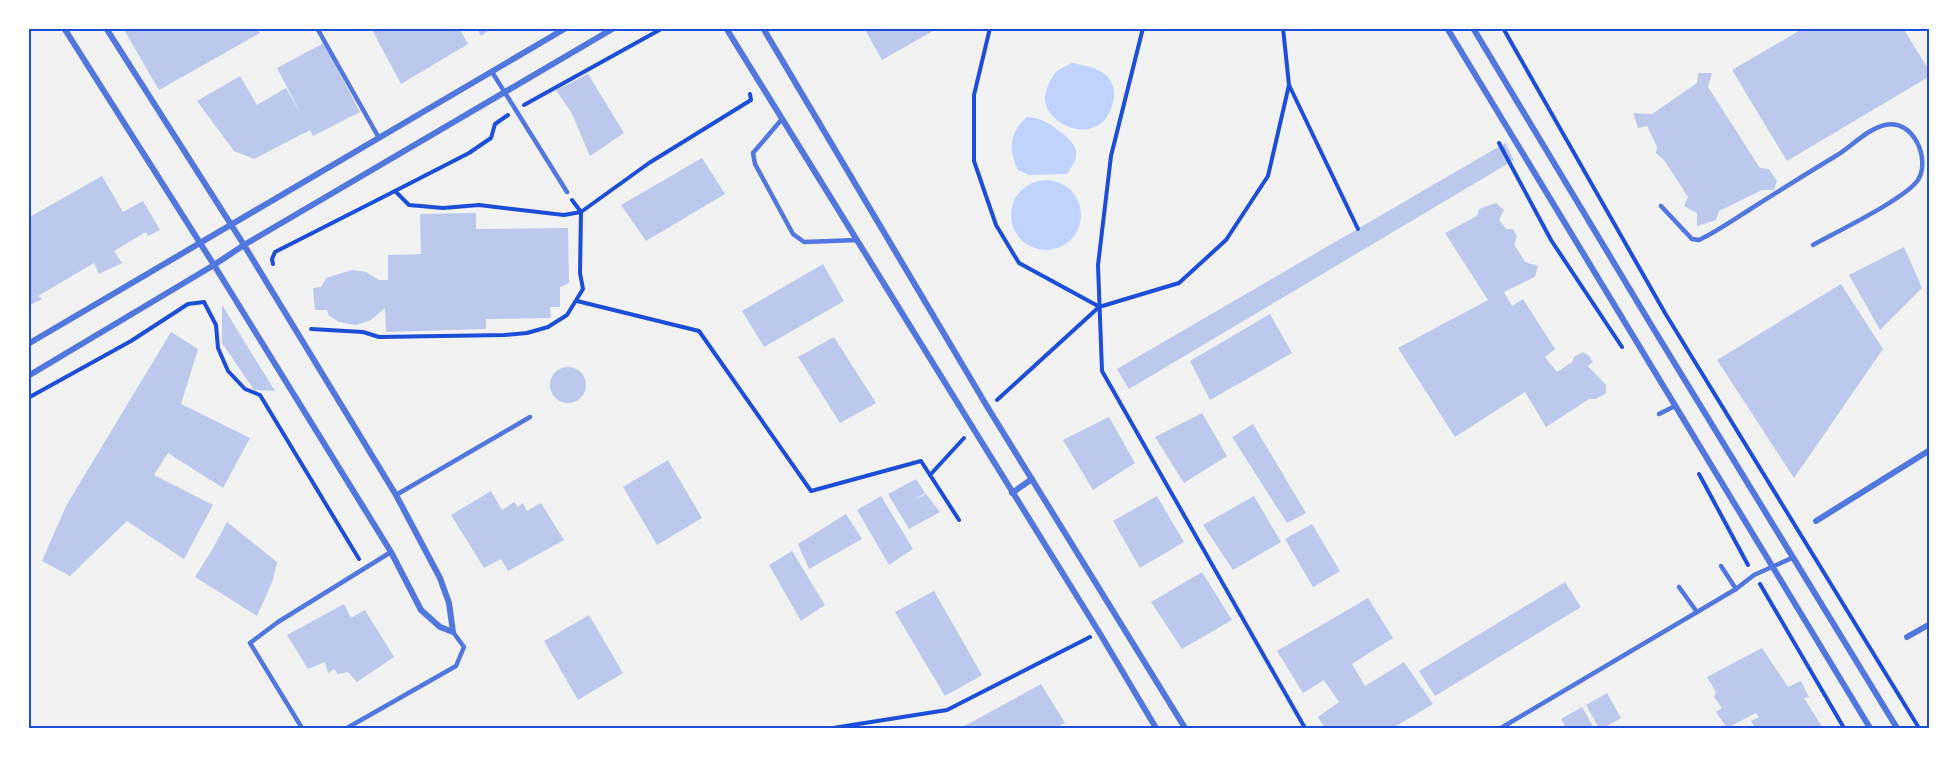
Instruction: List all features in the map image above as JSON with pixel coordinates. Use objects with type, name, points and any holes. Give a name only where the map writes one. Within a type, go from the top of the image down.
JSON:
[{"type":"street","points":[[64,28],[391,552],[422,610],[440,627],[453,632],[449,603],[440,578],[396,495],[244,245],[106,28]]},
{"type":"street","points":[[28,344],[566,28]]},
{"type":"street","points":[[28,376],[244,245],[614,28]]},
{"type":"street","points":[[726,28],[1156,729]]},
{"type":"street","points":[[763,28],[988,408],[1185,729]]},
{"type":"street","points":[[1447,28],[1870,729]]},
{"type":"street","points":[[1473,28],[1897,729]]},
{"type":"street","points":[[1816,521],[1929,450]]},
{"type":"street","points":[[1012,493],[1032,480]]},
{"type":"street","points":[[1906,638],[1929,624]]},
{"type":"lane","points":[[317,28],[379,138]]},
{"type":"lane","points":[[492,72],[567,192]]},
{"type":"lane","points":[[782,119],[753,153],[754,164],[793,234],[804,242],[857,240]]},
{"type":"lane","points":[[1660,206],[1692,239],[1699,240],[1869,132],[1887,124],[1902,127],[1919,145],[1922,171],[1917,181],[1896,199],[1813,245]]},
{"type":"lane","points":[[1659,414],[1675,406]]},
{"type":"lane","points":[[396,495],[530,417]]},
{"type":"lane","points":[[302,729],[250,643],[278,622],[391,552]]},
{"type":"lane","points":[[1501,729],[1736,589],[1754,576],[1792,558]]},
{"type":"lane","points":[[1721,566],[1736,589]]},
{"type":"lane","points":[[1678,587],[1697,612]]},
{"type":"lane","points":[[347,729],[456,666],[464,647],[453,632]]},
{"type":"path","points":[[990,28],[974,95],[974,161],[996,225],[1018,263],[1099,307]]},
{"type":"path","points":[[1143,28],[1111,156],[1098,265],[1102,371],[1305,729]]},
{"type":"path","points":[[988,408],[1099,307],[1179,283],[1226,240],[1268,176],[1289,85],[1283,28]]},
{"type":"path","points":[[1503,28],[1665,312],[1919,729]]},
{"type":"path","points":[[1289,85],[1358,229]]},
{"type":"path","points":[[273,266],[272,259],[275,252],[395,191],[409,205],[443,208],[479,205],[564,215],[581,212],[649,163],[752,99],[747,86]]},
{"type":"path","points":[[1495,137],[1551,240],[1627,354]]},
{"type":"path","points":[[311,329],[363,332],[379,337],[504,335],[527,333],[548,327],[567,315],[583,289],[580,273],[581,212],[567,192]]},
{"type":"path","points":[[577,301],[699,331],[811,490],[921,461],[959,520]]},
{"type":"path","points":[[28,398],[131,341],[188,304],[204,302],[216,325],[218,348],[228,371],[245,389],[260,395],[268,406],[364,567]]},
{"type":"path","points":[[306,320],[317,339]]},
{"type":"path","points":[[930,475],[973,429]]},
{"type":"path","points":[[1693,464],[1754,576],[1844,729]]},
{"type":"path","points":[[833,729],[947,710],[1098,632]]},
{"type":"water","points":[[1072,63],[1102,72],[1111,81],[1114,98],[1111,109],[1104,121],[1094,127],[1072,128],[1052,116],[1047,107],[1045,95],[1054,74]]},
{"type":"water","points":[[1027,117],[1040,119],[1051,125],[1076,149],[1075,160],[1067,174],[1029,175],[1018,170],[1012,142],[1017,129]]},
{"type":"water","points":[[1046,180],[1065,186],[1075,196],[1081,215],[1075,234],[1065,244],[1046,250],[1027,244],[1017,234],[1011,215],[1017,196],[1027,186]]},
{"type":"building","points":[[123,28],[257,28],[260,33],[159,90]]},
{"type":"building","points":[[371,28],[459,28],[468,44],[401,84]]},
{"type":"building","points":[[477,28],[492,28],[481,36]]},
{"type":"building","points":[[864,28],[938,28],[882,60]]},
{"type":"building","points":[[1804,28],[1903,28],[1930,72],[1930,76],[1787,161],[1732,70]]},
{"type":"building","points":[[324,43],[360,112],[313,136],[310,130],[254,159],[234,151],[197,101],[240,76],[257,105],[286,88],[302,116],[277,68]]},
{"type":"building","points":[[1698,73],[1712,73],[1708,87],[1760,168],[1769,169],[1777,181],[1774,190],[1762,190],[1719,211],[1716,220],[1697,226],[1697,213],[1684,206],[1688,197],[1664,160],[1656,153],[1657,147],[1647,126],[1638,128],[1633,113],[1652,114],[1697,83]]},
{"type":"building","points":[[588,74],[624,133],[590,156],[571,112],[556,90]]},
{"type":"building","points":[[1505,143],[1514,160],[1129,389],[1117,369]]},
{"type":"building","points":[[702,158],[725,194],[646,241],[621,205]]},
{"type":"building","points":[[102,176],[123,212],[143,201],[160,230],[148,236],[146,232],[114,251],[122,263],[99,274],[94,263],[38,296],[42,299],[30,305],[28,218]]},
{"type":"building","points":[[1496,203],[1504,210],[1499,220],[1506,229],[1513,229],[1517,237],[1514,244],[1525,262],[1538,266],[1535,277],[1504,292],[1512,306],[1523,299],[1555,349],[1545,357],[1557,372],[1583,352],[1593,362],[1588,366],[1606,385],[1606,393],[1596,399],[1589,399],[1546,427],[1525,392],[1455,437],[1398,348],[1488,300],[1445,233],[1477,216],[1479,209]]},
{"type":"building","points":[[476,213],[476,229],[568,228],[569,283],[560,287],[560,307],[550,307],[551,318],[486,319],[486,329],[386,332],[385,308],[371,320],[356,325],[339,322],[329,316],[327,310],[315,310],[313,288],[321,287],[326,278],[352,270],[366,272],[379,280],[388,280],[388,255],[421,254],[420,214]]},
{"type":"building","points":[[1904,247],[1922,288],[1880,330],[1849,275]]},
{"type":"building","points":[[823,264],[844,301],[764,347],[742,311]]},
{"type":"building","points":[[1841,284],[1883,349],[1794,478],[1717,360]]},
{"type":"building","points":[[222,305],[275,391],[254,390],[222,343]]},
{"type":"building","points":[[1270,314],[1292,353],[1210,400],[1190,361]]},
{"type":"building","points":[[171,332],[198,349],[181,404],[250,438],[223,488],[168,453],[154,475],[213,505],[184,559],[127,521],[70,576],[42,561],[66,506]]},
{"type":"building","points":[[834,337],[876,403],[840,423],[798,357]]},
{"type":"building","points":[[568,367],[581,372],[586,385],[581,398],[568,403],[555,398],[550,385],[555,372]]},
{"type":"building","points":[[1202,413],[1227,456],[1184,483],[1155,437]]},
{"type":"building","points":[[1109,417],[1135,463],[1093,490],[1063,440]]},
{"type":"building","points":[[1253,424],[1306,513],[1287,523],[1232,437]]},
{"type":"building","points":[[668,460],[702,518],[657,545],[623,487]]},
{"type":"building","points":[[916,479],[925,493],[913,501],[926,494],[940,512],[909,529],[888,494]]},
{"type":"building","points":[[491,491],[502,510],[514,502],[518,507],[523,503],[527,511],[541,503],[564,540],[508,571],[501,559],[484,568],[451,515]]},
{"type":"building","points":[[881,496],[913,549],[889,565],[857,510]]},
{"type":"building","points":[[1157,496],[1184,542],[1140,568],[1113,521]]},
{"type":"building","points":[[1254,496],[1281,542],[1233,570],[1203,525]]},
{"type":"building","points":[[846,514],[862,539],[809,569],[798,544]]},
{"type":"building","points":[[227,522],[277,562],[273,580],[257,616],[195,577]]},
{"type":"building","points":[[1312,524],[1340,571],[1313,587],[1285,539]]},
{"type":"building","points":[[792,551],[825,605],[801,621],[769,565]]},
{"type":"building","points":[[1202,572],[1232,620],[1182,649],[1151,602]]},
{"type":"building","points":[[1565,582],[1581,607],[1435,696],[1419,671]]},
{"type":"building","points":[[934,591],[982,675],[945,696],[895,612]]},
{"type":"building","points":[[1368,598],[1393,638],[1352,664],[1365,686],[1404,662],[1433,704],[1393,728],[1325,728],[1318,717],[1339,702],[1324,680],[1303,693],[1277,651]]},
{"type":"building","points":[[344,604],[351,618],[365,610],[394,657],[357,682],[348,672],[338,674],[334,669],[328,673],[325,662],[308,669],[287,635]]},
{"type":"building","points":[[589,615],[623,673],[578,700],[544,641]]},
{"type":"building","points":[[1762,648],[1788,687],[1801,681],[1809,697],[1804,698],[1823,728],[1755,728],[1751,721],[1759,717],[1756,713],[1727,728],[1716,712],[1722,708],[1714,697],[1716,692],[1707,677]]},
{"type":"building","points":[[1041,684],[1065,723],[1055,728],[961,728]]},
{"type":"building","points":[[1607,693],[1621,718],[1604,728],[1599,728],[1586,705]]},
{"type":"building","points":[[1582,707],[1594,728],[1566,728],[1561,719]]}]
